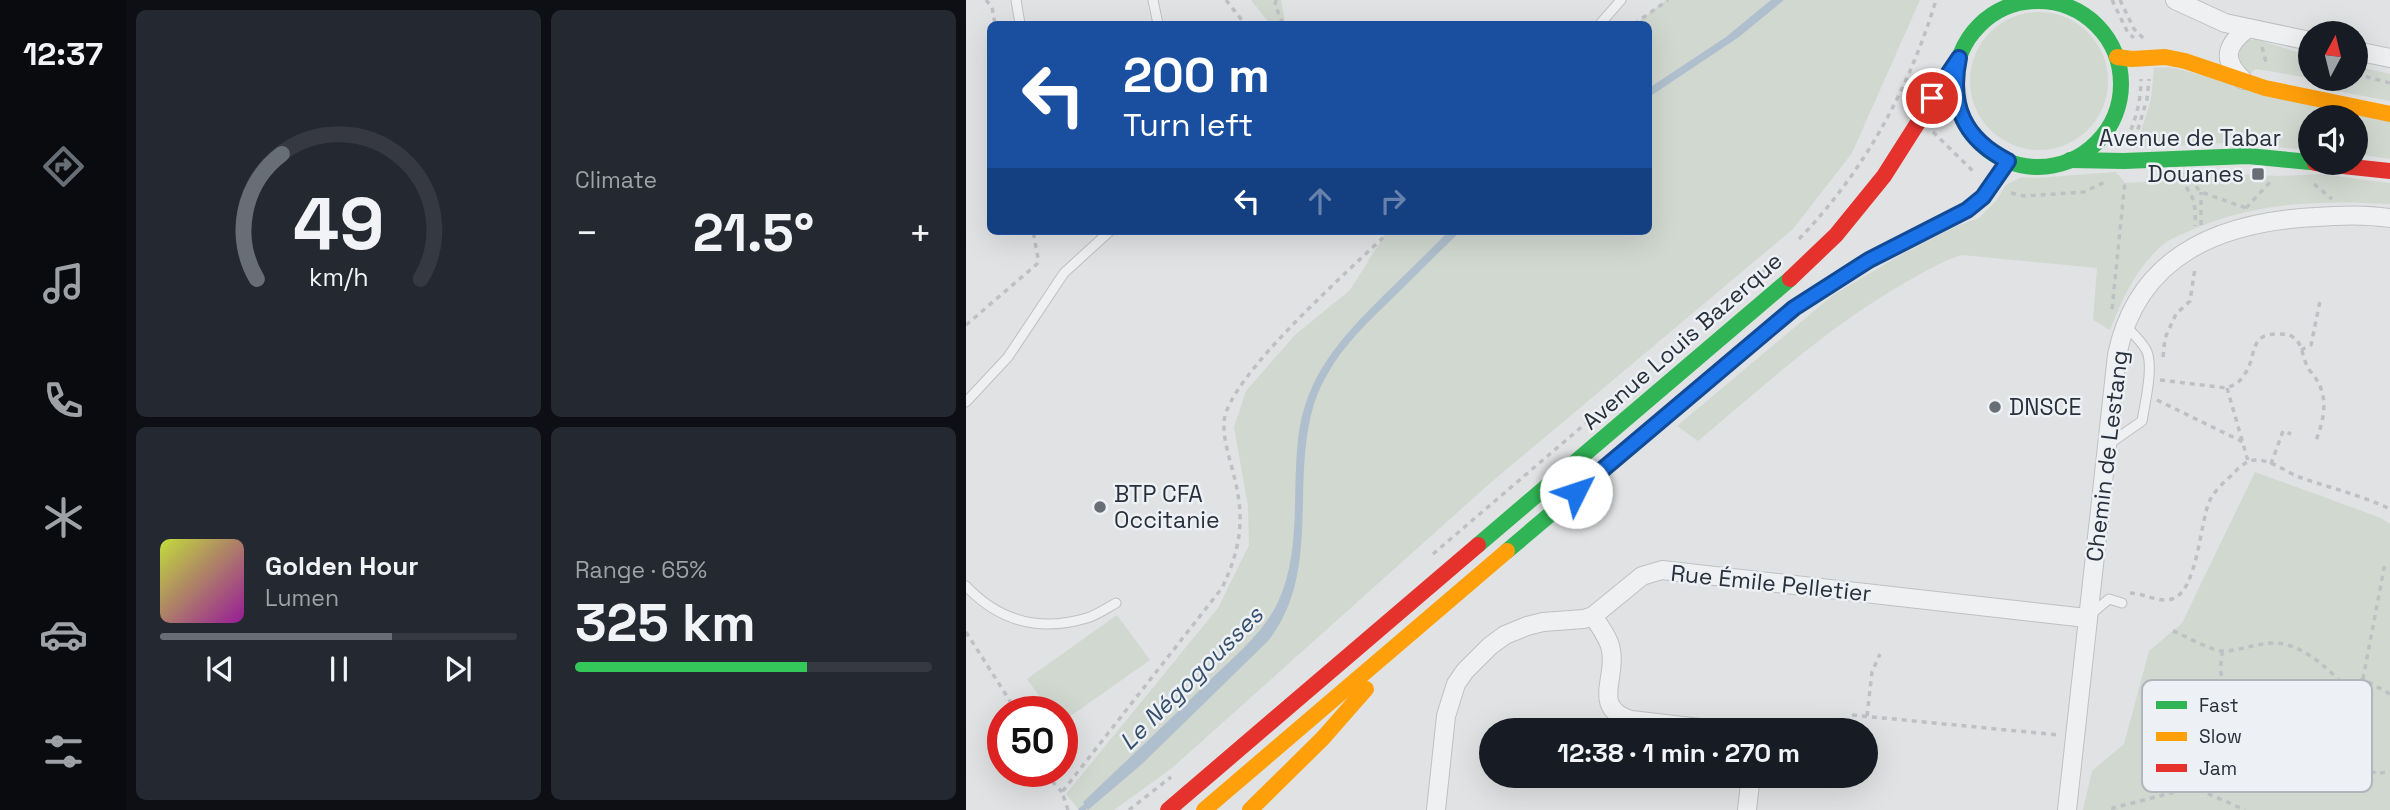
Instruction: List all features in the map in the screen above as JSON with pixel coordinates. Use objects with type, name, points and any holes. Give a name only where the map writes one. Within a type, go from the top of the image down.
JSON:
[{"type":"main road","points":[[2080,0],[2103,32],[2117,57],[2121,80],[2113,120],[2095,143],[2070,160],[2049,166],[2028,166],[1992,153],[1967,127],[1959,111],[1955,75],[1965,43],[1987,18],[2020,3],[2057,3],[2090,19],[2103,32]]},
{"type":"main road","points":[[1981,2],[1987,18]]},
{"type":"main road","name":"Avenue de Tabar","points":[[2117,57],[2165,57],[2185,61],[2245,82],[2390,114]]},
{"type":"main road","name":"Avenue Louis Bazerque","points":[[1168,810],[1788,281],[1836,235],[1884,177],[1959,58]]},
{"type":"main road","name":"Avenue de Tabar","points":[[2070,160],[2124,161],[2248,156],[2298,161]]},
{"type":"main road","name":"Avenue Louis Bazerque","points":[[1204,810],[1794,308],[1869,260],[1967,210],[1983,197],[2008,161]]},
{"type":"main road","points":[[2368,169],[2390,171]]},
{"type":"main road","points":[[1250,810],[1323,738],[1422,625]]},
{"type":"street","points":[[2175,0],[2225,23],[2298,39]]},
{"type":"street","points":[[2245,82],[2231,69],[2229,49],[2234,39],[2255,30]]},
{"type":"street","points":[[2368,53],[2390,58]]},
{"type":"street","name":"Chemin de Lestang","points":[[2067,810],[2117,355],[2125,325],[2146,289],[2178,255],[2221,233],[2292,218],[2343,215],[2390,218]]},
{"type":"street","name":"Rue Émile Pelletier","points":[[1593,617],[1642,576],[1662,570],[2086,618]]},
{"type":"street","points":[[1436,810],[1446,716],[1457,684],[1465,671],[1490,646],[1515,631],[1543,622],[1593,617],[1611,648],[1608,700],[1615,712],[1625,718]]},
{"type":"street","points":[[1747,810],[1750,788]]},
{"type":"lane","points":[[1016,0],[1020,21]]},
{"type":"lane","points":[[1153,0],[1157,21]]},
{"type":"lane","points":[[1603,21],[1621,0]]},
{"type":"lane","points":[[966,402],[1008,357],[1064,273],[1106,235]]},
{"type":"lane","points":[[2107,445],[2142,421],[2146,395],[2150,360],[2147,349],[2125,325]]},
{"type":"lane","points":[[966,586],[981,602],[1016,621],[1050,624],[1088,618],[1116,603]]},
{"type":"lane","points":[[2086,618],[2109,599],[2124,598]]},
{"type":"path","points":[[986,0],[992,7],[994,21]]},
{"type":"path","points":[[1226,0],[1243,21]]},
{"type":"path","points":[[1276,0],[1275,5],[1282,21]]},
{"type":"path","points":[[1638,21],[1668,0]]},
{"type":"path","points":[[1797,241],[1823,214],[1863,161],[1912,65],[1936,0]]},
{"type":"path","points":[[2112,0],[2128,33],[2136,40]]},
{"type":"path","points":[[2120,0],[2134,29],[2143,36],[2147,47]]},
{"type":"path","points":[[2255,30],[2271,77]]},
{"type":"path","points":[[2132,148],[2147,99],[2150,70]]},
{"type":"path","points":[[2123,149],[2136,119],[2141,96],[2141,71]]},
{"type":"path","points":[[2368,77],[2390,83]]},
{"type":"path","points":[[2125,325],[2112,316],[2126,171]]},
{"type":"path","points":[[2246,208],[2280,171]]},
{"type":"path","points":[[2180,174],[2188,178],[2201,192],[2246,208],[2258,224]]},
{"type":"path","points":[[2171,177],[2188,188],[2195,200],[2195,232],[2201,228],[2201,192]]},
{"type":"path","points":[[2308,179],[2333,200],[2343,215]]},
{"type":"path","points":[[966,325],[1037,264],[1034,235]]},
{"type":"path","points":[[1062,792],[1222,588],[1234,563],[1240,539],[1240,508],[1224,422],[1230,401],[1279,337],[1386,235]]},
{"type":"path","points":[[1727,303],[1788,250]]},
{"type":"path","points":[[2162,366],[2165,338],[2176,314],[2190,301],[2196,262]]},
{"type":"path","points":[[2301,350],[2311,345],[2320,301]]},
{"type":"path","points":[[2147,378],[2227,388],[2244,376],[2257,341],[2263,336],[2283,333],[2291,335],[2297,340],[2304,361],[2322,388],[2323,421],[2315,443]]},
{"type":"path","points":[[1427,559],[1634,382]]},
{"type":"path","points":[[2227,388],[2248,461]]},
{"type":"path","points":[[2146,395],[2243,442]]},
{"type":"path","points":[[2271,464],[2283,431],[2291,434]]},
{"type":"path","points":[[2124,598],[2168,600],[2175,599],[2181,593],[2195,565],[2210,501],[2219,487],[2248,461],[2258,460],[2271,464],[2298,476],[2367,498],[2390,509]]},
{"type":"path","points":[[2362,679],[2385,563]]},
{"type":"path","points":[[2173,631],[2222,651],[2277,643],[2302,651],[2339,680]]},
{"type":"path","points":[[966,632],[1007,696]]},
{"type":"path","points":[[2222,651],[2221,673],[2224,680]]},
{"type":"path","points":[[1867,716],[1872,672],[1880,654]]},
{"type":"path","points":[[2372,684],[2390,694]]},
{"type":"path","points":[[1852,715],[2075,737]]},
{"type":"path","points":[[1129,810],[1180,770]]},
{"type":"path","points":[[2372,772],[2377,774],[2390,771]]},
{"type":"path","points":[[1058,787],[1068,810]]},
{"type":"path","points":[[2114,809],[2176,792]]},
{"type":"path","points":[[2204,792],[2245,810]]},
{"type":"shaded area","points":[[1251,0],[1281,0],[1285,21],[1268,21]]},
{"type":"shaded area","points":[[1666,0],[1920,0],[1852,153],[1793,229],[1488,485],[1172,768],[1114,810],[1079,810],[1066,794],[1072,787],[1078,787],[1078,779],[1218,608],[1249,545],[1248,506],[1234,427],[1246,391],[1295,335],[1350,290],[1384,235],[1652,235],[1652,21],[1639,21]]},
{"type":"shaded area","points":[[2039,12],[2065,18],[2088,32],[2102,55],[2108,81],[2102,107],[2088,130],[2065,144],[2039,150],[2013,144],[1990,130],[1976,107],[1970,81],[1976,55],[1990,32],[2013,18]]},
{"type":"shaded area","points":[[2255,39],[2298,52],[2298,76],[2256,69],[2249,74],[2239,68],[2236,49],[2245,41]]},
{"type":"shaded area","points":[[2169,67],[2325,105],[2298,105],[2298,149],[2224,143],[2136,148],[2151,99],[2154,68]]},
{"type":"shaded area","points":[[2368,69],[2390,74],[2390,101],[2337,91],[2368,91]]},
{"type":"shaded area","points":[[2368,116],[2390,121],[2390,159],[2368,156]]},
{"type":"shaded area","points":[[2184,171],[2279,176],[2328,175],[2390,183],[2390,204],[2340,202],[2267,208],[2220,219],[2177,236],[2163,245],[2143,266],[2124,296],[2110,330],[2093,320],[2097,268],[1962,255],[1921,274],[1852,316],[1698,441],[1677,426],[1833,295],[1899,256],[1957,226],[1979,218],[1996,201],[2006,185],[2022,177],[2116,172],[2125,183],[2165,181]]},
{"type":"shaded area","points":[[2255,472],[2381,518],[2390,524],[2390,810],[2083,810],[2092,771],[2124,744],[2149,651],[2182,623]]},
{"type":"shaded area","points":[[1117,615],[1150,660],[1078,711],[1078,696],[1039,696],[1027,679]]},
{"type":"water","points":[[1771,0],[1784,0],[1739,37],[1652,95],[1652,86],[1726,37]]},
{"type":"water","points":[[1445,235],[1457,235],[1350,342],[1321,387],[1307,434],[1300,556],[1295,586],[1284,614],[1268,641],[1142,764],[1088,810],[1083,802],[1240,652],[1272,613],[1290,563],[1298,440],[1308,396],[1340,342]]},
{"type":"waterway","name":"Le Négogousses","points":[[1081,810],[1090,803]]},
{"type":"traffic: fast","points":[[2038,1],[2070,8],[2084,15],[2096,26],[2107,38],[2114,52],[2121,84],[2114,116],[2107,130],[2096,142],[2084,153],[2070,160],[2038,167],[2006,160],[1992,153],[1980,142],[1969,130],[1962,116],[1955,84],[1962,52],[1969,38],[1980,26],[1992,15],[2006,8],[2038,1]]},
{"type":"traffic: fast","points":[[2070,160],[2124,161],[2248,156],[2298,161]]},
{"type":"traffic: fast","points":[[1478,545],[1790,279]]},
{"type":"traffic: fast","points":[[1507,551],[1794,308],[1826,287]]},
{"type":"traffic: slow","points":[[2117,57],[2165,57],[2185,61],[2265,88],[2390,114]]},
{"type":"traffic: slow","points":[[1826,287],[1869,260],[1967,210],[1983,197],[2008,161]]},
{"type":"traffic: slow","points":[[1204,810],[1507,551]]},
{"type":"traffic: slow","points":[[1250,810],[1323,738],[1366,689]]},
{"type":"traffic: jam","points":[[1790,279],[1836,235],[1884,176],[1959,58]]},
{"type":"traffic: jam","points":[[2368,169],[2390,171]]},
{"type":"traffic: jam","points":[[1168,810],[1478,545]]},
{"type":"place","name":"Douanes","points":[[2258,174]]},
{"type":"place","name":"DNSCE","points":[[1995,407]]},
{"type":"place","name":"BTP CFA Occitanie","points":[[1100,507]]},
{"type":"route","points":[[1576,492],[1794,308],[1869,260],[1967,210],[1983,197],[2008,161],[1992,153],[1978,141],[1959,111],[1955,75],[1959,58],[1932,98]]}]
